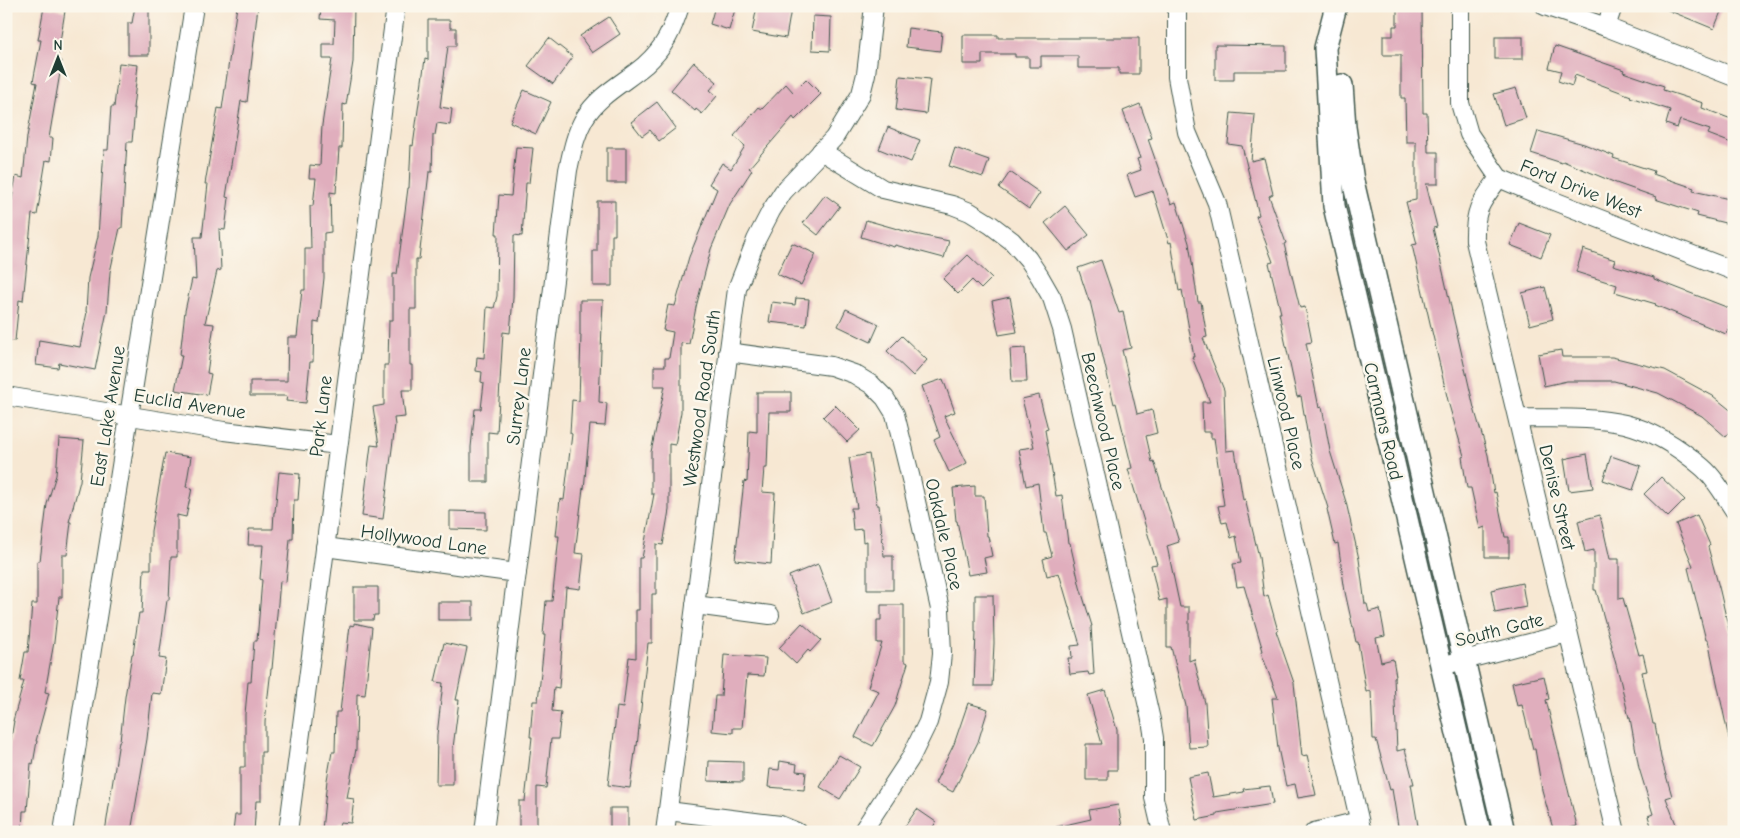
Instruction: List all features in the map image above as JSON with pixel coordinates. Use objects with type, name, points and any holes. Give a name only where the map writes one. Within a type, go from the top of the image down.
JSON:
[{"type":"street","name":"East Lake Avenue","points":[[63,832],[194,6]]},
{"type":"street","name":"Park Lane","points":[[288,832],[396,6]]},
{"type":"street","name":"Surrey Lane","points":[[484,832],[568,170],[574,141],[585,118],[598,101],[610,89],[644,65],[668,39],[680,6]]},
{"type":"street","name":"Westwood Road South","points":[[665,832],[737,289],[756,240],[783,192],[834,138],[861,94],[866,74],[874,6]]},
{"type":"street","name":"Linwood Place","points":[[1177,6],[1177,77],[1187,132],[1217,203],[1360,827]]},
{"type":"street","name":"Carmans Road","points":[[1336,6],[1344,127],[1353,181],[1504,832]]},
{"type":"street","name":"Carmans Road","points":[[1336,6],[1325,48],[1334,206],[1480,832]]},
{"type":"street","name":"Ford Drive West","points":[[1460,6],[1460,103],[1469,134],[1498,178],[1734,271]]},
{"type":"street","points":[[1546,6],[1734,77]]},
{"type":"street","points":[[1606,28],[1613,6]]},
{"type":"street","name":"Beechwood Place","points":[[821,151],[883,188],[952,205],[970,212],[991,225],[1012,241],[1028,259],[1052,298],[1062,329],[1152,720],[1154,738],[1154,798],[1162,832]]},
{"type":"street","name":"Denise Street","points":[[1498,178],[1476,212],[1474,223],[1475,241],[1616,832]]},
{"type":"street","name":"Oakdale Place","points":[[728,352],[831,366],[854,374],[872,385],[885,398],[895,414],[940,609],[942,653],[939,682],[928,722],[910,759],[862,832]]},
{"type":"street","name":"Euclid Avenue","points":[[6,396],[224,431],[338,445]]},
{"type":"street","points":[[1518,418],[1596,420],[1624,424],[1644,431],[1671,444],[1702,467],[1717,484],[1734,510]]},
{"type":"street","name":"Hollywood Lane","points":[[325,547],[517,573]]},
{"type":"street","points":[[695,605],[770,615]]},
{"type":"street","name":"South Gate","points":[[1441,666],[1568,634]]},
{"type":"street","points":[[668,811],[780,825],[797,832]]},
{"type":"street","points":[[1314,832],[1360,827]]},
{"type":"building","points":[[135,6],[149,6],[149,55],[128,55],[128,23],[132,23]]},
{"type":"building","points":[[237,6],[258,6],[247,102],[241,101],[226,197],[229,198],[225,230],[219,229],[221,270],[217,271],[205,323],[214,324],[207,373],[211,374],[207,395],[175,390],[182,355],[180,355],[185,311],[192,279],[196,280],[194,237],[202,237],[208,184],[205,184],[218,108],[222,109]]},
{"type":"building","points":[[321,6],[354,6],[353,62],[346,105],[343,104],[342,148],[339,148],[336,193],[330,192],[331,232],[324,233],[324,278],[319,323],[314,322],[313,362],[310,362],[306,403],[286,401],[287,396],[250,396],[250,381],[287,381],[288,337],[297,337],[302,290],[305,290],[305,249],[311,249],[310,206],[313,206],[316,178],[309,178],[310,165],[320,166],[322,125],[332,59],[323,59],[323,44],[334,44],[335,20],[320,19]]},
{"type":"building","points":[[715,6],[736,6],[729,30],[710,24]]},
{"type":"building","points":[[757,6],[778,6],[791,9],[786,38],[752,32]]},
{"type":"building","points":[[1397,6],[1422,6],[1423,113],[1427,113],[1428,152],[1438,152],[1438,184],[1426,184],[1437,227],[1433,228],[1474,408],[1488,455],[1494,493],[1496,492],[1505,537],[1509,537],[1509,557],[1485,557],[1485,527],[1480,529],[1471,488],[1467,488],[1462,457],[1464,456],[1449,405],[1412,245],[1417,244],[1406,202],[1416,200],[1416,142],[1406,142],[1405,98],[1401,98],[1401,55],[1383,55],[1383,36],[1393,36],[1393,26],[1397,26]]},
{"type":"building","points":[[1658,6],[1714,6],[1722,9],[1714,29]]},
{"type":"building","points":[[44,7],[65,11],[57,60],[62,61],[49,138],[53,138],[51,161],[46,160],[37,215],[32,214],[23,301],[19,300],[15,341],[6,340],[6,255],[10,210],[16,176],[23,178],[27,137],[37,83],[33,82],[41,40],[38,40]]},
{"type":"building","points":[[813,16],[831,17],[830,51],[812,50]]},
{"type":"building","points":[[609,17],[620,34],[592,53],[580,36]]},
{"type":"building","points":[[428,20],[450,20],[450,28],[456,28],[456,46],[448,46],[440,107],[452,109],[450,125],[437,123],[435,135],[433,135],[432,172],[429,172],[419,259],[416,259],[416,309],[410,309],[412,390],[402,390],[405,417],[394,418],[395,425],[383,519],[362,516],[371,445],[379,446],[373,407],[384,405],[384,365],[388,365],[389,320],[393,320],[393,274],[397,274],[409,188],[411,145],[413,146],[425,59],[428,60]]},
{"type":"building","points":[[908,28],[942,32],[940,51],[906,47]]},
{"type":"building","points":[[963,35],[998,35],[998,38],[1139,38],[1139,74],[1119,74],[1119,68],[1078,68],[1078,56],[1041,56],[1041,67],[1029,67],[1029,57],[1015,57],[1015,54],[982,54],[982,64],[963,64]]},
{"type":"building","points":[[1495,37],[1523,37],[1523,59],[1495,59]]},
{"type":"building","points":[[549,38],[573,57],[553,84],[528,66]]},
{"type":"building","points":[[1215,45],[1286,46],[1286,71],[1234,71],[1234,80],[1215,80]]},
{"type":"building","points":[[1555,46],[1624,70],[1623,72],[1664,86],[1663,90],[1703,103],[1702,108],[1734,120],[1734,144],[1708,134],[1710,130],[1680,120],[1677,128],[1666,124],[1670,110],[1630,97],[1575,75],[1572,86],[1558,81],[1561,71],[1549,68]]},
{"type":"building","points":[[694,62],[717,82],[710,90],[717,96],[702,114],[696,109],[695,111],[671,90]]},
{"type":"building","points":[[119,63],[138,65],[133,108],[135,108],[132,142],[127,142],[122,228],[120,228],[110,272],[107,311],[95,370],[59,363],[58,368],[36,365],[39,340],[80,347],[87,312],[88,278],[98,236],[104,150],[108,150],[111,107],[114,107]]},
{"type":"building","points":[[900,76],[930,79],[926,114],[896,110]]},
{"type":"building","points":[[806,79],[821,94],[795,120],[793,117],[749,168],[752,170],[730,204],[711,249],[696,307],[689,344],[681,343],[681,412],[675,445],[669,444],[669,510],[663,545],[656,544],[656,594],[652,594],[652,643],[648,643],[637,746],[630,788],[608,785],[617,707],[623,708],[629,657],[636,658],[636,610],[639,610],[639,558],[642,558],[654,494],[651,494],[651,452],[665,386],[654,386],[654,366],[665,366],[665,358],[669,358],[673,332],[663,330],[668,305],[675,306],[689,257],[717,189],[709,184],[722,163],[731,169],[745,146],[734,136],[759,107],[762,109],[786,84],[793,92]]},
{"type":"building","points":[[1516,88],[1526,118],[1504,125],[1494,94]]},
{"type":"building","points":[[524,90],[551,102],[536,134],[510,122]]},
{"type":"building","points":[[657,102],[676,128],[659,141],[650,130],[642,136],[631,122]]},
{"type":"building","points":[[1140,104],[1152,138],[1148,139],[1171,204],[1176,202],[1189,243],[1198,302],[1201,302],[1207,337],[1203,338],[1224,390],[1226,451],[1235,450],[1243,500],[1245,499],[1259,557],[1264,597],[1268,595],[1278,631],[1276,631],[1294,683],[1302,756],[1307,755],[1316,795],[1298,798],[1295,784],[1286,786],[1278,748],[1272,698],[1278,698],[1261,652],[1263,651],[1244,586],[1237,587],[1233,564],[1241,563],[1236,536],[1231,538],[1227,522],[1222,523],[1218,506],[1224,505],[1214,438],[1211,438],[1211,432],[1203,432],[1202,402],[1210,402],[1192,357],[1194,357],[1182,290],[1179,291],[1171,242],[1169,243],[1153,191],[1135,197],[1127,175],[1141,170],[1137,159],[1140,158],[1123,111]]},
{"type":"building","points":[[1231,113],[1255,115],[1251,161],[1264,158],[1273,194],[1269,196],[1286,243],[1284,244],[1300,308],[1305,307],[1312,342],[1306,343],[1319,408],[1322,407],[1330,451],[1346,502],[1359,559],[1365,604],[1367,604],[1369,612],[1380,609],[1385,636],[1376,638],[1381,662],[1393,659],[1396,676],[1394,677],[1397,751],[1405,749],[1414,784],[1411,784],[1419,832],[1399,832],[1392,789],[1390,790],[1376,739],[1373,739],[1371,691],[1366,692],[1358,642],[1356,642],[1345,592],[1338,543],[1335,544],[1328,508],[1311,455],[1301,396],[1297,397],[1279,313],[1281,313],[1269,263],[1273,262],[1256,216],[1259,215],[1242,146],[1228,144]]},
{"type":"building","points":[[888,127],[920,140],[911,162],[879,149]]},
{"type":"building","points":[[1538,131],[1584,144],[1614,156],[1613,158],[1654,171],[1653,174],[1694,188],[1693,191],[1734,200],[1729,224],[1697,216],[1698,213],[1655,199],[1656,197],[1563,161],[1562,163],[1531,153]]},
{"type":"building","points":[[516,147],[533,148],[529,183],[526,183],[522,236],[514,235],[513,298],[510,333],[503,332],[497,433],[488,432],[488,482],[471,482],[471,447],[475,409],[481,409],[484,383],[481,382],[482,372],[476,371],[477,357],[484,358],[487,307],[494,308],[497,296],[498,234],[496,234],[499,195],[511,196]]},
{"type":"building","points":[[607,148],[626,148],[626,183],[607,183]]},
{"type":"building","points":[[955,148],[989,160],[983,177],[949,166]]},
{"type":"building","points":[[1010,172],[1040,193],[1029,209],[999,188]]},
{"type":"building","points":[[825,195],[840,206],[818,235],[803,223]]},
{"type":"building","points":[[597,201],[615,201],[615,235],[612,235],[612,286],[593,286],[593,251],[597,251]]},
{"type":"building","points":[[1065,206],[1089,235],[1068,251],[1045,223]]},
{"type":"building","points":[[866,220],[915,234],[949,241],[944,258],[895,245],[894,247],[861,237]]},
{"type":"building","points":[[1519,223],[1550,235],[1541,257],[1510,245]]},
{"type":"building","points":[[792,243],[816,254],[801,285],[777,274]]},
{"type":"building","points":[[1583,249],[1615,260],[1613,265],[1654,277],[1654,279],[1734,310],[1734,315],[1726,334],[1656,304],[1615,292],[1617,285],[1576,272]]},
{"type":"building","points":[[968,255],[992,278],[981,289],[972,280],[958,294],[943,279]]},
{"type":"building","points":[[1101,260],[1119,313],[1123,312],[1131,348],[1122,350],[1137,414],[1152,410],[1157,433],[1146,436],[1152,462],[1154,461],[1179,542],[1167,546],[1180,607],[1189,607],[1189,661],[1194,659],[1205,703],[1208,747],[1189,748],[1186,706],[1171,647],[1167,647],[1167,599],[1159,601],[1151,565],[1157,564],[1128,469],[1132,468],[1116,403],[1114,404],[1090,301],[1078,268]]},
{"type":"building","points":[[1545,287],[1553,319],[1530,325],[1522,293]]},
{"type":"building","points":[[1010,297],[1017,332],[999,335],[992,301]]},
{"type":"building","points":[[796,298],[809,299],[806,326],[769,322],[772,302],[795,305]]},
{"type":"building","points":[[580,300],[603,300],[599,402],[607,403],[605,426],[590,425],[575,553],[584,554],[580,589],[566,587],[559,688],[554,687],[552,711],[561,712],[558,739],[551,739],[546,788],[537,787],[537,832],[519,832],[519,801],[525,801],[532,737],[530,737],[533,701],[538,701],[545,635],[543,635],[546,601],[552,601],[559,536],[556,536],[560,499],[564,500],[572,434],[570,433],[572,400],[579,401]]},
{"type":"building","points":[[846,309],[879,324],[871,342],[838,326]]},
{"type":"building","points":[[902,336],[927,360],[913,376],[887,351]]},
{"type":"building","points":[[1025,348],[1027,382],[1012,382],[1010,349]]},
{"type":"building","points":[[1561,350],[1562,357],[1612,357],[1665,370],[1713,396],[1734,413],[1734,427],[1726,437],[1702,416],[1658,393],[1614,381],[1567,381],[1544,386],[1538,354]]},
{"type":"building","points":[[943,379],[955,412],[944,416],[967,463],[949,472],[934,440],[940,437],[922,386]]},
{"type":"building","points":[[757,392],[791,392],[791,412],[769,412],[767,468],[764,468],[762,492],[775,493],[771,564],[735,560],[744,481],[747,482],[749,431],[757,432]]},
{"type":"building","points":[[1039,395],[1048,429],[1045,430],[1056,496],[1062,495],[1068,543],[1070,543],[1080,587],[1092,626],[1094,674],[1089,675],[1088,672],[1070,674],[1068,658],[1072,658],[1071,646],[1080,645],[1059,573],[1047,576],[1043,559],[1052,556],[1046,533],[1044,533],[1038,483],[1026,486],[1019,449],[1034,447],[1022,399]]},
{"type":"building","points":[[835,405],[860,430],[847,442],[823,417]]},
{"type":"building","points":[[59,439],[84,441],[80,481],[69,522],[71,522],[67,555],[62,555],[62,597],[59,597],[54,642],[45,692],[49,693],[36,741],[33,764],[31,763],[27,811],[23,811],[22,832],[6,832],[6,767],[13,721],[24,681],[20,681],[25,652],[28,652],[32,604],[37,604],[37,561],[40,561],[47,504],[56,475]]},
{"type":"building","points":[[165,453],[191,457],[186,487],[192,488],[186,517],[177,515],[177,557],[171,557],[169,600],[167,600],[159,658],[166,659],[161,694],[152,693],[147,739],[131,832],[105,832],[132,654],[139,613],[142,613],[144,569],[151,569],[151,531]]},
{"type":"building","points":[[869,454],[877,505],[879,505],[884,556],[893,556],[893,590],[867,590],[867,541],[863,542],[862,529],[853,530],[851,508],[857,508],[849,458]]},
{"type":"building","points":[[1587,454],[1593,488],[1569,491],[1564,459]]},
{"type":"building","points":[[1611,456],[1641,466],[1633,490],[1603,480]]},
{"type":"building","points":[[279,472],[300,474],[298,500],[294,500],[293,539],[290,539],[286,582],[280,581],[265,722],[265,752],[261,752],[261,801],[256,801],[254,832],[233,832],[235,815],[240,815],[240,767],[245,767],[245,714],[248,682],[251,682],[254,641],[257,641],[262,580],[260,579],[263,545],[248,545],[249,529],[273,529]]},
{"type":"building","points":[[1661,477],[1685,500],[1668,517],[1644,494]]},
{"type":"building","points":[[975,486],[975,496],[984,496],[987,536],[992,556],[984,558],[987,572],[968,575],[956,521],[953,488]]},
{"type":"building","points":[[450,511],[486,512],[486,530],[450,529]]},
{"type":"building","points":[[1600,515],[1610,559],[1619,559],[1619,599],[1623,598],[1639,655],[1643,654],[1647,671],[1642,672],[1661,758],[1672,796],[1666,798],[1679,832],[1653,832],[1648,816],[1653,814],[1639,768],[1630,718],[1612,646],[1596,590],[1594,590],[1594,550],[1585,552],[1578,521]]},
{"type":"building","points":[[1697,515],[1710,545],[1708,547],[1734,652],[1734,738],[1729,739],[1708,640],[1706,640],[1688,568],[1693,566],[1676,524]]},
{"type":"building","points":[[818,564],[832,602],[804,613],[789,576]]},
{"type":"building","points":[[1522,583],[1526,607],[1495,613],[1491,590]]},
{"type":"building","points":[[354,587],[378,587],[378,615],[374,615],[373,620],[354,620]]},
{"type":"building","points":[[975,595],[993,595],[994,643],[992,686],[974,686]]},
{"type":"building","points":[[438,602],[473,602],[473,620],[438,620]]},
{"type":"building","points":[[881,605],[904,605],[904,661],[908,663],[895,706],[873,746],[855,737],[879,691],[868,687],[882,643],[877,643],[877,620],[881,620]]},
{"type":"building","points":[[354,623],[372,627],[365,695],[357,694],[356,749],[347,798],[354,799],[351,823],[340,822],[338,832],[322,830],[327,780],[332,752],[335,752],[336,712],[340,712],[350,625],[354,626]]},
{"type":"building","points":[[802,623],[821,640],[810,652],[808,650],[796,664],[779,648]]},
{"type":"building","points":[[444,643],[467,648],[456,700],[459,700],[453,748],[453,785],[436,785],[437,735],[443,683],[435,682]]},
{"type":"building","points":[[724,655],[766,658],[764,676],[747,675],[742,728],[733,728],[733,733],[712,731],[715,696],[721,696]]},
{"type":"building","points":[[1544,676],[1549,699],[1546,700],[1577,826],[1556,832],[1554,832],[1542,790],[1535,749],[1533,749],[1522,705],[1517,706],[1512,683]]},
{"type":"building","points":[[1105,690],[1117,730],[1117,770],[1108,770],[1108,780],[1086,780],[1086,744],[1102,744],[1088,695]]},
{"type":"building","points":[[968,703],[988,709],[978,742],[953,792],[935,783],[954,744]]},
{"type":"building","points":[[839,755],[860,767],[840,799],[820,787]]},
{"type":"building","points":[[709,761],[743,762],[743,782],[708,781]]},
{"type":"building","points":[[780,761],[797,764],[796,771],[806,772],[804,790],[768,787],[770,769],[779,770]]},
{"type":"building","points":[[1208,773],[1213,797],[1244,792],[1243,789],[1270,786],[1273,804],[1217,813],[1217,816],[1197,820],[1188,777]]},
{"type":"building","points":[[1118,805],[1123,832],[1057,832],[1056,827],[1091,819],[1089,810]]},
{"type":"building","points":[[610,808],[628,808],[628,832],[610,832]]},
{"type":"building","points":[[917,809],[936,822],[930,832],[901,832]]}]
